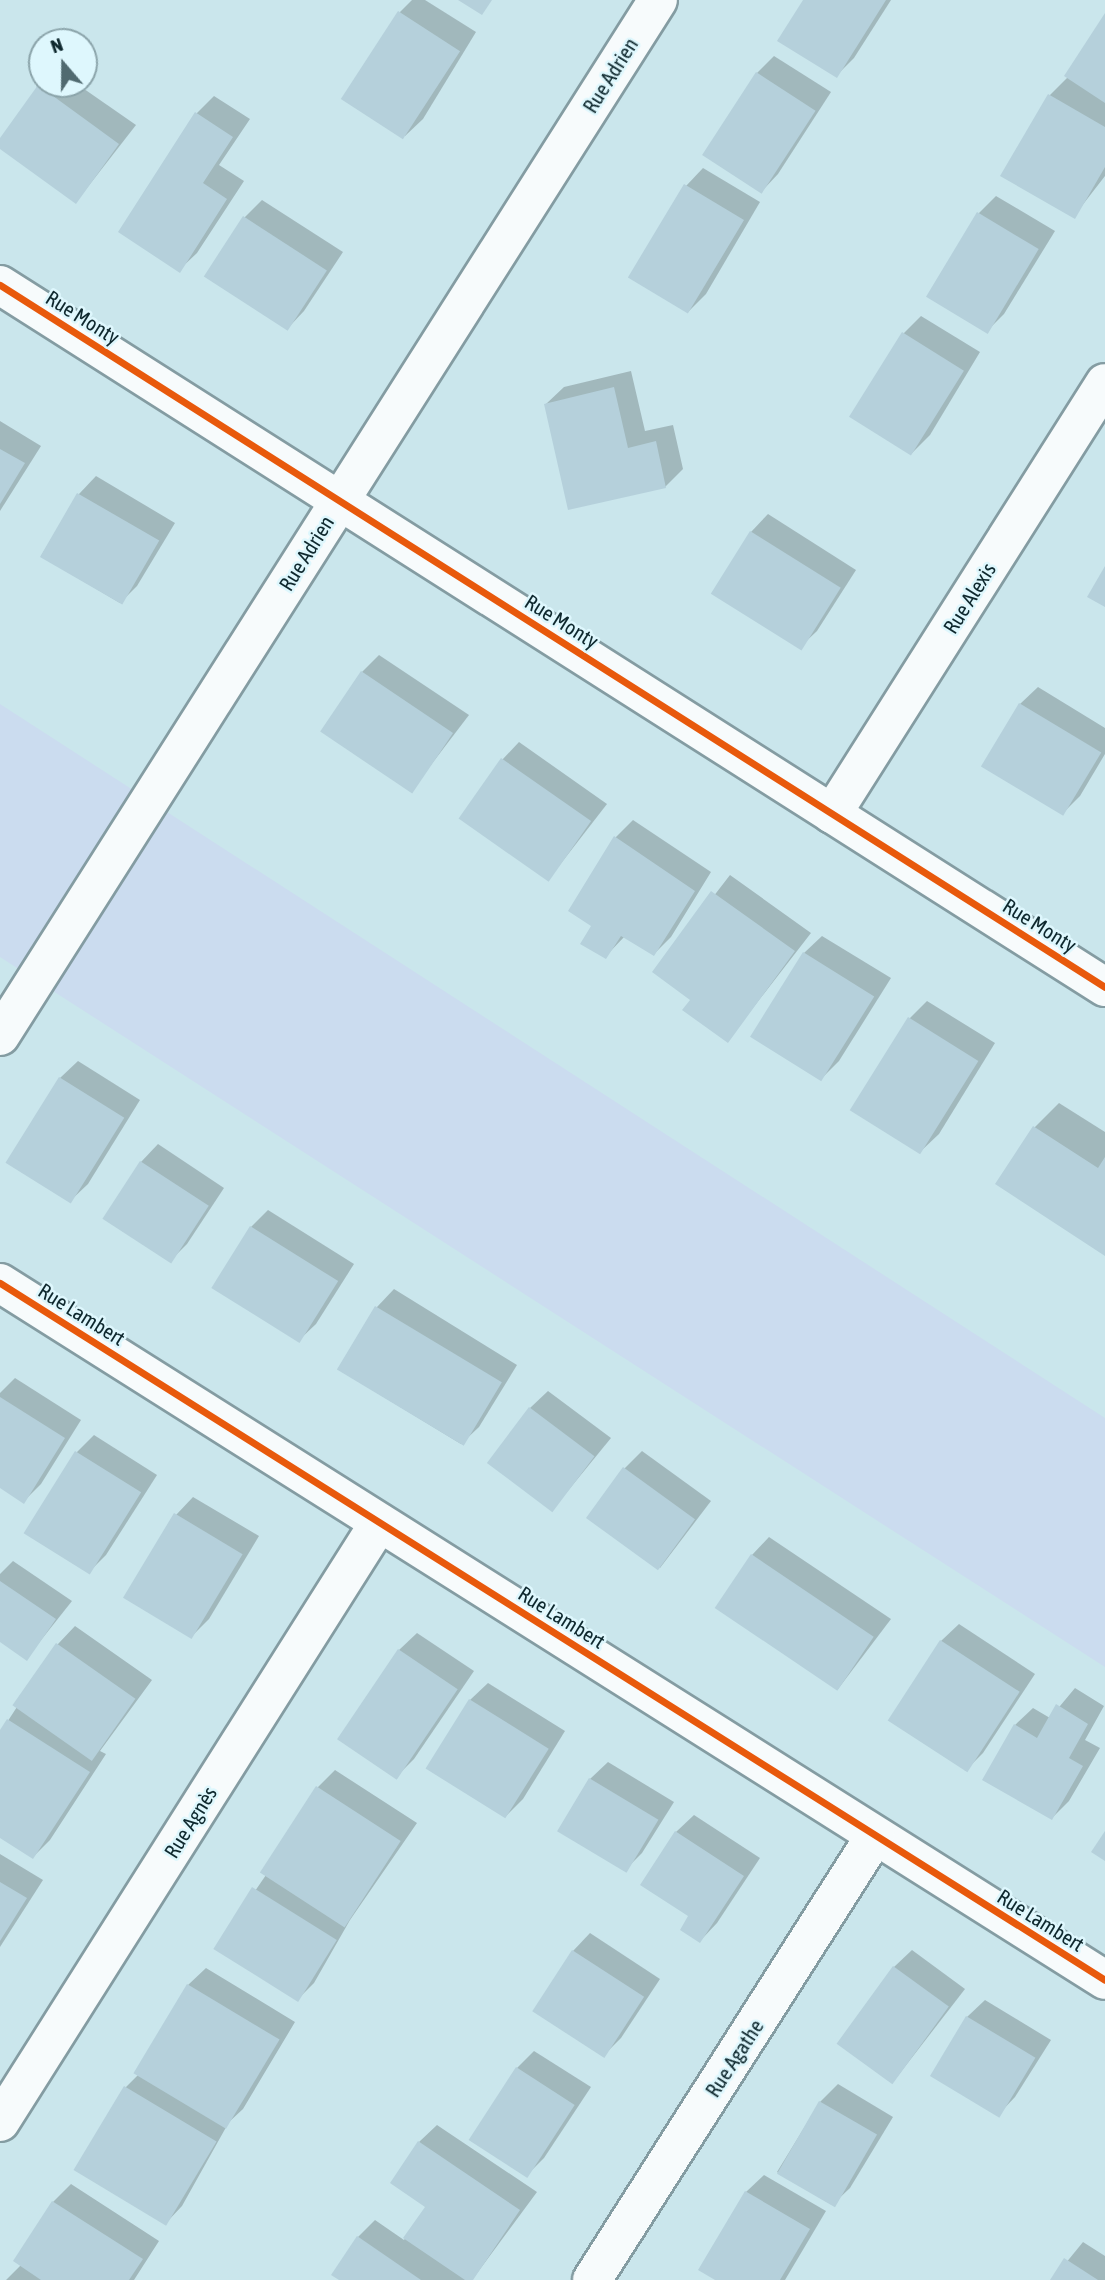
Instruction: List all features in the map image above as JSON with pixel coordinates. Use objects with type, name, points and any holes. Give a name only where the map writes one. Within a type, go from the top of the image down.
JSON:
[{"type":"street","name":"Rue Adrien","points":[[0,1036],[658,0]]},
{"type":"street","name":"Rue Monty","points":[[0,285],[1105,987]]},
{"type":"street","name":"Rue Alexis","points":[[832,814],[1105,383]]},
{"type":"street","name":"Rue Lambert","points":[[0,1283],[1105,1980]]},
{"type":"street","name":"Rue Agnès","points":[[0,2122],[379,1522]]},
{"type":"street","name":"Rue Agathe","points":[[592,2280],[875,1836]]},
{"type":"shaded area","points":[[0,704],[1105,1418],[1105,1667],[0,957]]},
{"type":"building","points":[[458,0],[492,0],[482,15]]},
{"type":"building","points":[[803,0],[886,0],[837,78],[777,41]]},
{"type":"building","points":[[398,11],[460,51],[403,139],[341,99]]},
{"type":"building","points":[[1105,13],[1105,103],[1064,76]]},
{"type":"building","points":[[756,72],[816,111],[762,194],[702,155]]},
{"type":"building","points":[[1048,94],[1105,127],[1105,167],[1075,219],[1000,176]]},
{"type":"building","points":[[29,98],[56,98],[119,144],[76,204],[0,149],[0,138]]},
{"type":"building","points":[[195,112],[233,137],[203,183],[227,199],[180,273],[118,232]]},
{"type":"building","points":[[684,184],[744,220],[688,313],[628,277]]},
{"type":"building","points":[[977,212],[1039,249],[988,334],[926,297]]},
{"type":"building","points":[[243,216],[327,270],[288,331],[204,276]]},
{"type":"building","points":[[902,332],[964,371],[911,455],[849,417]]},
{"type":"building","points":[[614,387],[628,448],[656,441],[666,488],[568,510],[544,404]]},
{"type":"building","points":[[0,449],[25,463],[0,504]]},
{"type":"building","points":[[77,493],[159,540],[122,605],[40,557]]},
{"type":"building","points":[[750,531],[841,588],[802,650],[711,594]]},
{"type":"building","points":[[1105,566],[1105,607],[1087,597]]},
{"type":"building","points":[[361,671],[453,733],[412,794],[320,732]]},
{"type":"building","points":[[1019,703],[1101,752],[1063,816],[981,766]]},
{"type":"building","points":[[501,758],[591,821],[549,882],[459,819]]},
{"type":"building","points":[[614,836],[695,891],[654,956],[621,936],[606,959],[580,944],[591,926],[568,911]]},
{"type":"building","points":[[711,891],[795,951],[728,1043],[682,1010],[690,1000],[652,972]]},
{"type":"building","points":[[803,952],[874,997],[821,1081],[750,1037]]},
{"type":"building","points":[[908,1017],[978,1061],[920,1154],[850,1110]]},
{"type":"building","points":[[59,1077],[124,1118],[71,1203],[5,1163]]},
{"type":"building","points":[[1033,1126],[1098,1168],[1105,1157],[1105,1256],[995,1184]]},
{"type":"building","points":[[140,1161],[209,1206],[171,1264],[102,1219]]},
{"type":"building","points":[[250,1226],[338,1281],[300,1343],[211,1288]]},
{"type":"building","points":[[375,1306],[502,1382],[464,1446],[337,1369]]},
{"type":"building","points":[[0,1397],[65,1438],[24,1504],[0,1488]]},
{"type":"building","points":[[529,1407],[594,1456],[552,1512],[487,1463]]},
{"type":"building","points":[[75,1451],[141,1492],[90,1575],[24,1533]]},
{"type":"building","points":[[623,1467],[695,1519],[658,1570],[586,1518]]},
{"type":"building","points":[[174,1513],[243,1554],[192,1639],[123,1598]]},
{"type":"building","points":[[751,1554],[874,1637],[837,1691],[715,1608]]},
{"type":"building","points":[[0,1581],[56,1619],[27,1661],[0,1642]]},
{"type":"building","points":[[940,1640],[1020,1692],[967,1772],[888,1721]]},
{"type":"building","points":[[56,1643],[135,1699],[92,1761],[12,1705]]},
{"type":"building","points":[[398,1649],[458,1689],[397,1780],[337,1739]]},
{"type":"building","points":[[469,1699],[549,1749],[505,1818],[426,1769]]},
{"type":"building","points":[[1056,1704],[1088,1724],[1069,1758],[1083,1766],[1052,1820],[982,1780],[1014,1724],[1037,1738]]},
{"type":"building","points":[[7,1719],[90,1772],[33,1859],[0,1838],[0,1730]]},
{"type":"building","points":[[589,1778],[658,1820],[626,1873],[557,1831]]},
{"type":"building","points":[[316,1786],[401,1841],[345,1927],[260,1872]]},
{"type":"building","points":[[675,1831],[744,1876],[700,1943],[680,1930],[688,1916],[640,1885]]},
{"type":"building","points":[[1105,1831],[1105,1861],[1091,1852]]},
{"type":"building","points":[[0,1882],[27,1898],[0,1941]]},
{"type":"building","points":[[252,1887],[337,1940],[298,2002],[213,1949]]},
{"type":"building","points":[[572,1950],[644,1997],[604,2058],[532,2011]]},
{"type":"building","points":[[893,1966],[949,2007],[892,2084],[837,2044]]},
{"type":"building","points":[[187,1984],[280,2040],[226,2129],[133,2073]]},
{"type":"building","points":[[966,2016],[1035,2058],[999,2118],[930,2076]]},
{"type":"building","points":[[516,2067],[575,2105],[527,2178],[469,2140]]},
{"type":"building","points":[[124,2086],[217,2142],[166,2226],[74,2170]]},
{"type":"building","points":[[819,2101],[877,2134],[835,2207],[777,2174]]},
{"type":"building","points":[[418,2141],[520,2210],[473,2280],[465,2280],[403,2238],[425,2207],[390,2183]]},
{"type":"building","points":[[745,2191],[810,2229],[780,2280],[715,2280],[698,2270]]},
{"type":"building","points":[[52,2201],[143,2259],[129,2280],[41,2280],[13,2261]]},
{"type":"building","points":[[357,2236],[421,2280],[339,2280],[331,2275]]},
{"type":"building","points":[[1064,2258],[1098,2280],[1050,2280]]},
{"type":"cycle path","points":[[0,285],[1105,987]]},
{"type":"cycle path","points":[[0,1283],[1105,1980]]}]
